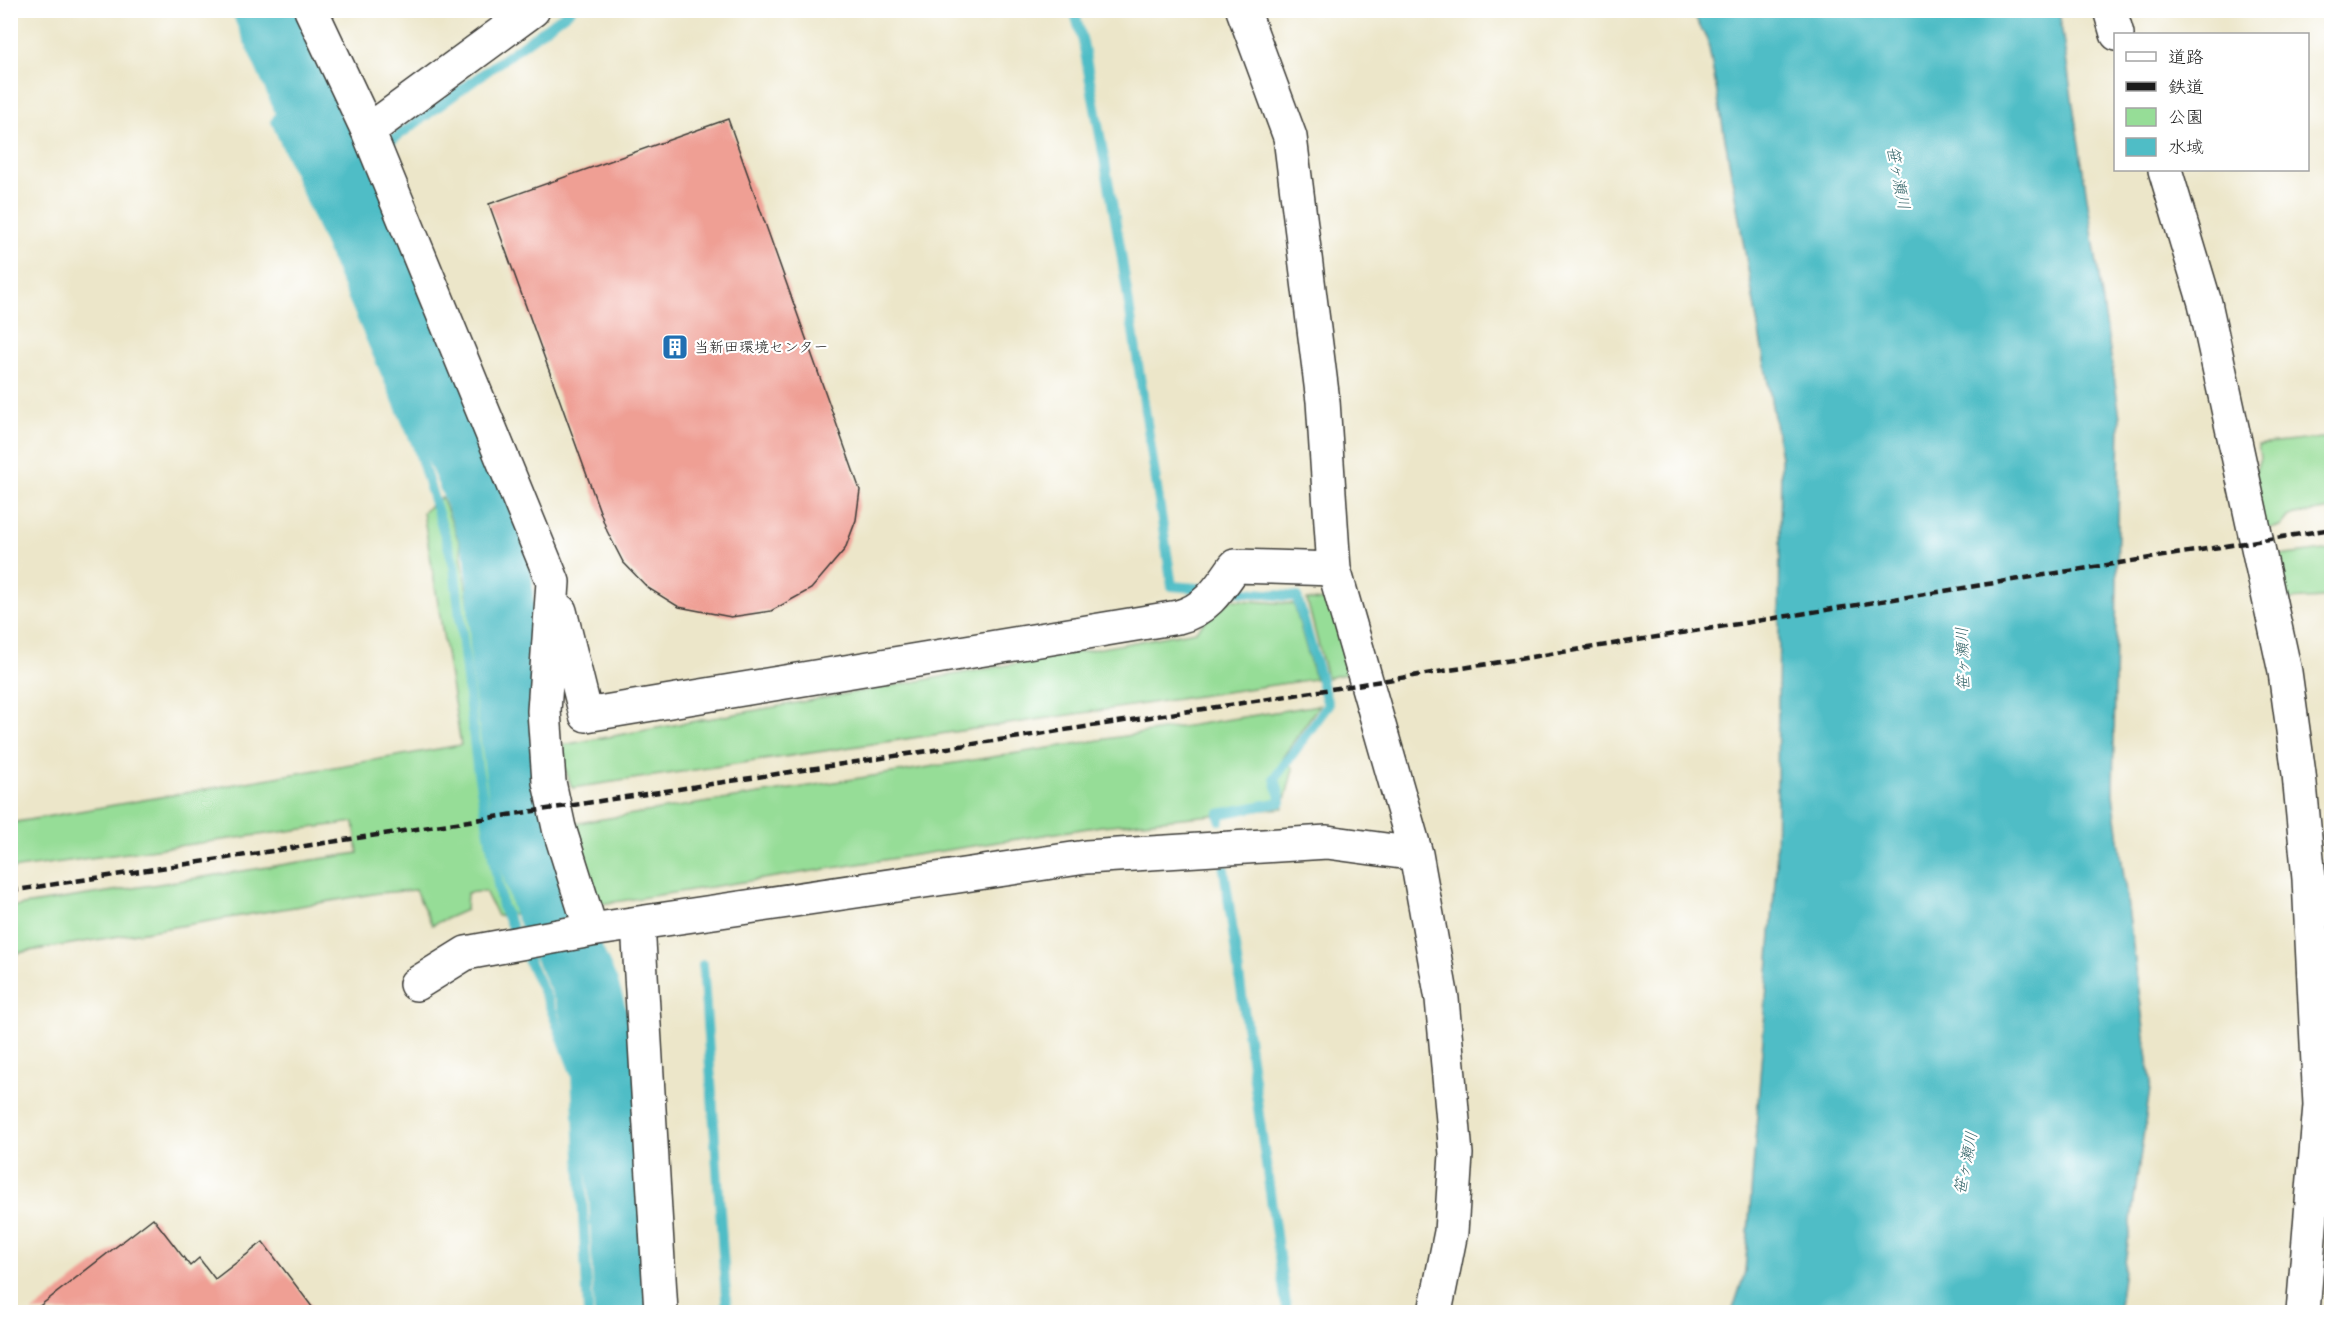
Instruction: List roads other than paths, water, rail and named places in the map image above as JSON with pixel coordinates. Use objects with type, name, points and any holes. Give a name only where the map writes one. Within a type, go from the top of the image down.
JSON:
[{"type":"street","points":[[311,10],[374,146],[553,582],[586,715],[1178,617],[1194,613],[1218,590],[1235,566],[1334,569]]},
{"type":"street","points":[[374,146],[533,10]]},
{"type":"street","points":[[1244,10],[1290,138],[1323,400],[1334,569],[1416,854],[1442,999],[1456,1155],[1451,1232],[1435,1312]]},
{"type":"street","points":[[2110,10],[2117,33]]},
{"type":"street","points":[[2165,171],[2205,303],[2284,672],[2299,774],[2324,1053],[2303,1312]]},
{"type":"street","points":[[553,582],[544,711],[549,782],[586,931]]},
{"type":"street","points":[[416,984],[466,953],[508,945],[586,931],[1086,857],[1327,842],[1416,854]]},
{"type":"street","points":[[639,924],[661,1312]]},
{"type":"water","name":"笹ヶ瀬川","points":[[1692,11],[2059,11],[2120,417],[2113,794],[2151,1082],[2118,1312],[1732,1312],[1745,1272],[1776,868],[1781,457],[1708,42]]},
{"type":"waterway","points":[[266,10],[474,485],[498,552],[504,666],[528,846],[545,902],[586,990],[609,1062],[622,1201],[627,1312]]},
{"type":"waterway","points":[[340,178],[571,10]]},
{"type":"waterway","points":[[1074,10],[1083,42],[1120,246],[1172,586],[1209,589]]},
{"type":"waterway","points":[[299,87],[276,121],[417,445],[454,565],[477,766],[502,906],[548,1001],[576,1075],[588,1312]]},
{"type":"waterway","points":[[1220,820],[1219,814],[1281,802],[1275,778],[1328,705],[1297,597],[1225,590]]},
{"type":"waterway","points":[[1224,869],[1287,1312]]},
{"type":"waterway","points":[[703,965],[727,1312]]},
{"type":"railway","points":[[10,891],[1275,698],[2332,529]]},
{"type":"place","name":"当新田環境センター","points":[[675,347]]}]
